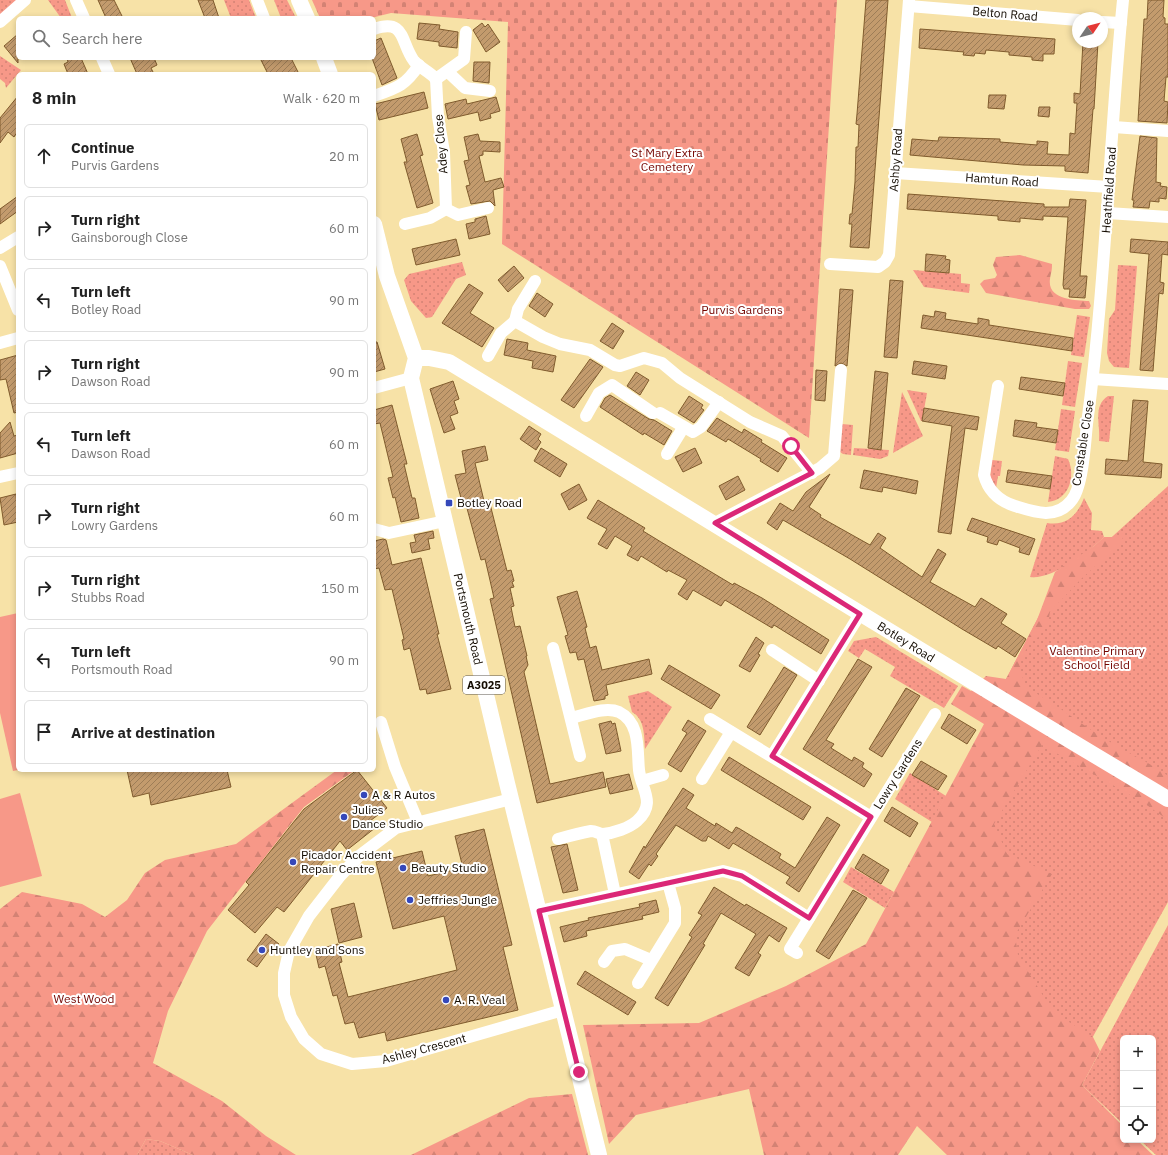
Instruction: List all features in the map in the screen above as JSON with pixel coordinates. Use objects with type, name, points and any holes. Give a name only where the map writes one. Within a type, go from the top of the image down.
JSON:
[{"type":"main road","points":[[299,0],[306,16]]},
{"type":"main road","points":[[325,60],[329,72]]},
{"type":"main road","points":[[376,232],[387,276],[416,358]]},
{"type":"main road","name":"Portsmouth Road","points":[[416,358],[411,378],[511,799],[598,1155]]},
{"type":"main road","name":"Botley Road","points":[[416,358],[429,358],[449,362],[715,523],[860,614],[1168,799]]},
{"type":"street","points":[[0,22],[25,0]]},
{"type":"street","points":[[76,0],[83,16]]},
{"type":"street","points":[[257,0],[263,16]]},
{"type":"street","name":"Heathfield Road","points":[[1093,379],[1104,273],[1123,0]]},
{"type":"street","name":"Belton Road","points":[[909,3],[1072,19]]},
{"type":"street","name":"Ashby Road","points":[[830,264],[869,268],[878,267],[885,262],[890,245],[909,3]]},
{"type":"street","points":[[1108,22],[1121,23]]},
{"type":"street","points":[[376,29],[390,26],[396,28],[400,32],[408,51],[419,65],[436,79],[464,59],[466,32]]},
{"type":"street","points":[[103,60],[108,72]]},
{"type":"street","points":[[376,95],[398,87],[408,80],[419,65]]},
{"type":"street","points":[[452,69],[465,88],[490,91]]},
{"type":"street","name":"Adey Close","points":[[436,79],[438,117],[444,152],[446,209]]},
{"type":"street","points":[[1114,127],[1168,131]]},
{"type":"street","name":"Hamtun Road","points":[[895,173],[1109,187]]},
{"type":"street","points":[[405,224],[430,218],[446,209],[458,214],[488,208]]},
{"type":"street","points":[[1108,213],[1168,217]]},
{"type":"street","points":[[0,248],[16,238]]},
{"type":"street","points":[[0,266],[16,305]]},
{"type":"street","points":[[488,356],[501,333],[516,315],[535,281]]},
{"type":"street","points":[[516,315],[543,337],[560,344],[590,350],[616,365],[620,366],[644,358],[658,361],[680,378],[750,422],[782,436],[812,473]]},
{"type":"street","points":[[0,343],[16,339]]},
{"type":"street","points":[[586,416],[599,393],[612,385],[616,365]]},
{"type":"street","points":[[715,523],[812,473],[828,463],[834,456],[841,370]]},
{"type":"street","points":[[376,387],[411,378]]},
{"type":"street","points":[[1093,379],[1168,384]]},
{"type":"street","name":"Constable Close","points":[[998,386],[984,474],[986,483],[998,498],[1012,505],[1036,512],[1054,513],[1068,506],[1073,500],[1076,490],[1081,472],[1093,379]]},
{"type":"street","points":[[612,385],[683,428],[694,432],[698,430],[719,402]]},
{"type":"street","points":[[667,454],[683,428]]},
{"type":"street","points":[[0,477],[16,474]]},
{"type":"street","points":[[376,530],[389,533],[445,520]]},
{"type":"street","points":[[772,756],[860,614]]},
{"type":"street","points":[[554,648],[580,756]]},
{"type":"street","points":[[772,650],[819,681]]},
{"type":"street","points":[[558,838],[594,831],[602,834],[626,828],[637,822],[643,815],[646,806],[647,792],[639,772],[636,736],[631,723],[619,712],[603,710],[571,718]]},
{"type":"street","name":"Lowry Gardens","points":[[797,953],[790,949],[935,714]]},
{"type":"street","points":[[710,719],[871,817]]},
{"type":"street","points":[[381,722],[395,767],[418,822]]},
{"type":"street","points":[[702,779],[731,732]]},
{"type":"street","points":[[642,782],[663,775]]},
{"type":"street","name":"Ashley Crescent","points":[[511,799],[396,828],[360,856],[340,876],[309,916],[289,951],[284,973],[284,995],[291,1017],[304,1039],[321,1054],[352,1064],[386,1061],[563,1010]]},
{"type":"street","points":[[602,834],[615,894]]},
{"type":"street","points":[[539,911],[723,871],[742,876],[809,918]]},
{"type":"street","points":[[638,983],[675,923],[675,908],[668,883]]},
{"type":"street","points":[[604,962],[612,951],[625,949],[651,960]]},
{"type":"green space","points":[[0,0],[19,0],[0,16]]},
{"type":"green space","points":[[48,0],[65,0],[71,16],[60,16]]},
{"type":"green space","points":[[224,0],[249,0],[255,16],[230,16]]},
{"type":"green space","points":[[274,0],[287,0],[295,16],[280,16]]},
{"type":"green space","name":"St Mary Extra Cemetery","points":[[312,0],[837,0],[809,438],[502,244],[508,22],[391,13],[376,17],[319,16]]},
{"type":"green space","points":[[0,56],[21,70],[19,72],[16,72],[16,76],[6,88],[5,83],[0,79]]},
{"type":"green space","points":[[1020,255],[1052,264],[1050,286],[1053,291],[1064,298],[1089,301],[1091,306],[1089,309],[1075,309],[986,293],[980,284],[984,280],[995,278],[997,275],[993,265],[996,257]]},
{"type":"green space","points":[[462,262],[466,275],[456,279],[432,317],[426,318],[411,301],[404,280],[409,274]]},
{"type":"green space","points":[[1118,265],[1137,266],[1129,368],[1114,367],[1109,361],[1107,353],[1109,319],[1115,310]]},
{"type":"green space","points":[[913,270],[961,274],[961,283],[970,284],[969,293],[924,287]]},
{"type":"green space","points":[[1077,315],[1090,317],[1084,357],[1071,355]]},
{"type":"green space","points":[[1068,361],[1082,363],[1075,407],[1062,405]]},
{"type":"green space","points":[[907,390],[927,393],[922,421],[921,421]]},
{"type":"green space","points":[[902,392],[923,436],[893,453]]},
{"type":"green space","points":[[1108,396],[1114,396],[1109,442],[1099,441],[1098,417],[1100,405]]},
{"type":"green space","points":[[1061,409],[1075,411],[1069,452],[1055,450]]},
{"type":"green space","points":[[842,424],[853,425],[851,455],[840,452]]},
{"type":"green space","points":[[854,448],[889,450],[888,456],[880,459],[853,455]]},
{"type":"green space","points":[[1055,456],[1068,459],[1071,480],[1066,492],[1061,497],[1048,502]]},
{"type":"green space","points":[[992,460],[1002,461],[1000,476],[998,476],[996,488],[990,477]]},
{"type":"green space","name":"Valentine Primary School Field","points":[[1168,486],[1168,787],[1003,685],[1044,606],[1070,575]]},
{"type":"green space","points":[[1084,498],[1092,513],[1091,530],[1102,531],[1104,537],[1080,557],[1059,570],[1039,577],[1030,577],[1047,523],[1060,523],[1070,518],[1078,510]]},
{"type":"green space","points":[[1104,537],[1123,537],[1121,543],[1081,579],[1050,612],[1048,622],[1039,637],[1031,640],[1019,663],[1025,687],[1104,738],[1168,776],[1168,820],[1141,801],[1042,745],[994,824],[1007,854],[1052,874],[1015,935],[1018,955],[1053,1012],[1093,1037],[1100,1051],[1082,1085],[1120,1123],[1120,1143],[1140,1143],[1153,1155],[947,1155],[917,1126],[898,1155],[764,1155],[749,1089],[636,1115],[609,1144],[583,1025],[699,1023],[786,986],[866,944],[984,724],[951,704],[962,686],[971,691],[986,676],[1006,679],[1037,620],[1055,572],[1094,546]]},
{"type":"green space","points":[[16,613],[16,770],[13,771],[0,713],[0,617]]},
{"type":"green space","points":[[876,637],[958,686],[944,708],[890,676],[895,667],[865,649],[859,658],[848,651],[854,641]]},
{"type":"green space","points":[[648,691],[672,707],[645,749],[642,723],[632,712],[628,696]]},
{"type":"green space","points":[[1022,722],[1168,809],[1168,902],[1071,1076],[908,922]]},
{"type":"green space","name":"West Wood","points":[[334,772],[352,772],[304,807],[207,931],[168,1011],[153,1063],[222,1101],[266,1136],[296,1155],[193,1155],[160,1141],[146,1139],[137,1155],[0,1155],[0,909],[22,892],[82,904],[105,917],[127,900],[145,873],[165,860],[236,844]]},
{"type":"green space","points":[[910,773],[946,796],[932,822],[895,799]]},
{"type":"green space","points":[[20,793],[42,876],[0,887],[0,799]]},
{"type":"green space","points":[[851,867],[894,892],[885,908],[843,882]]},
{"type":"green space","points":[[1168,925],[1168,1155],[1156,1155],[1143,1143],[1156,1143],[1156,1035],[1120,1035],[1120,1121],[1082,1085]]},
{"type":"green space","points":[[572,1094],[588,1155],[411,1155],[529,1098]]},
{"type":"green space","points":[[146,1139],[160,1141],[193,1155],[137,1155]]},
{"type":"building","points":[[98,0],[114,0],[122,16],[105,16]]},
{"type":"building","points":[[198,0],[213,0],[218,16],[204,16]]},
{"type":"building","points":[[866,0],[888,0],[869,248],[850,247],[852,224],[849,224],[850,214],[852,214],[855,182],[856,147],[858,147],[859,125],[856,124]]},
{"type":"building","points":[[1148,0],[1164,0],[1163,17],[1165,18],[1165,24],[1168,24],[1168,77],[1166,77],[1164,101],[1168,102],[1167,123],[1138,121],[1144,19],[1147,19]]},
{"type":"building","points":[[419,23],[440,25],[439,29],[458,32],[457,48],[439,46],[439,42],[417,39]]},
{"type":"building","points":[[482,23],[485,27],[488,24],[500,42],[486,52],[473,30]]},
{"type":"building","points":[[920,29],[1055,39],[1054,54],[1043,54],[1043,61],[1032,60],[1032,57],[1009,55],[1009,52],[986,50],[985,54],[975,53],[974,56],[963,55],[964,52],[919,48]]},
{"type":"building","points":[[16,36],[16,60],[18,60],[18,63],[4,46]]},
{"type":"building","points":[[381,38],[397,78],[382,85],[373,60],[376,60],[376,40]]},
{"type":"building","points":[[1083,48],[1098,48],[1088,173],[1065,171],[1065,166],[1023,165],[910,155],[912,139],[938,141],[939,137],[1000,139],[1000,142],[1037,145],[1037,141],[1048,142],[1047,154],[1069,155],[1070,133],[1075,134],[1077,103],[1074,103],[1074,93],[1080,94]]},
{"type":"building","points":[[68,60],[82,60],[87,72],[67,72],[64,64],[68,62]]},
{"type":"building","points":[[131,60],[155,60],[157,65],[151,68],[153,72],[136,72]]},
{"type":"building","points":[[261,60],[292,60],[298,72],[267,72]]},
{"type":"building","points":[[474,62],[490,62],[489,83],[473,81]]},
{"type":"building","points":[[424,92],[428,108],[379,120],[376,104]]},
{"type":"building","points":[[989,95],[1006,95],[1004,109],[988,108]]},
{"type":"building","points":[[496,97],[500,111],[490,114],[491,118],[480,121],[478,112],[448,119],[445,104],[466,99],[467,104]]},
{"type":"building","points":[[16,98],[16,134],[14,137],[8,132],[0,143],[0,118]]},
{"type":"building","points":[[1039,107],[1050,107],[1049,117],[1038,116]]},
{"type":"building","points":[[417,134],[423,155],[420,156],[433,203],[417,208],[404,162],[407,162],[401,139]]},
{"type":"building","points":[[478,134],[480,141],[500,142],[500,152],[483,151],[483,155],[479,156],[485,182],[501,178],[504,187],[493,190],[495,206],[490,201],[471,204],[466,186],[470,185],[464,161],[469,160],[464,137]]},
{"type":"building","points":[[1140,136],[1157,138],[1156,182],[1161,183],[1160,186],[1167,187],[1166,199],[1159,198],[1159,202],[1150,201],[1149,208],[1133,207],[1134,200],[1132,200]]},
{"type":"building","points":[[908,194],[1044,204],[1044,207],[1069,207],[1070,199],[1086,200],[1080,276],[1087,276],[1085,298],[1069,297],[1070,289],[1064,289],[1063,285],[1068,217],[1043,216],[1043,220],[1020,218],[1020,222],[998,220],[998,216],[907,209]]},
{"type":"building","points":[[16,197],[16,212],[0,224],[0,209]]},
{"type":"building","points":[[486,216],[490,234],[469,239],[466,224],[475,222],[475,219]]},
{"type":"building","points":[[456,239],[460,255],[416,265],[412,249]]},
{"type":"building","points":[[1131,239],[1168,242],[1168,255],[1162,254],[1160,282],[1164,283],[1163,294],[1159,293],[1153,371],[1140,370],[1149,254],[1130,252]]},
{"type":"building","points":[[926,254],[946,256],[945,259],[950,260],[949,273],[925,271]]},
{"type":"building","points":[[514,266],[524,278],[508,292],[498,280]]},
{"type":"building","points":[[890,280],[903,281],[897,358],[884,357]]},
{"type":"building","points":[[469,284],[483,293],[470,313],[494,328],[482,347],[442,323]]},
{"type":"building","points":[[840,289],[853,290],[847,366],[841,363],[835,366]]},
{"type":"building","points":[[537,293],[553,304],[545,317],[529,306]]},
{"type":"building","points":[[935,311],[946,313],[945,319],[978,324],[978,318],[989,320],[989,325],[1073,338],[1072,351],[921,328],[923,315],[934,317]]},
{"type":"building","points":[[612,323],[624,331],[613,349],[600,341]]},
{"type":"building","points":[[507,339],[528,343],[527,350],[556,356],[553,372],[532,368],[533,361],[504,355]]},
{"type":"building","points":[[376,342],[377,342],[385,369],[376,371]]},
{"type":"building","points":[[16,356],[16,412],[14,413],[6,379],[0,380],[0,360]]},
{"type":"building","points":[[590,359],[603,367],[574,408],[561,400]]},
{"type":"building","points":[[914,361],[947,366],[945,379],[912,374]]},
{"type":"building","points":[[816,370],[827,371],[825,401],[815,400]]},
{"type":"building","points":[[875,371],[888,373],[881,450],[868,448]]},
{"type":"building","points":[[636,372],[649,380],[640,395],[627,386]]},
{"type":"building","points":[[1021,377],[1065,383],[1063,396],[1019,389]]},
{"type":"building","points":[[453,381],[459,399],[454,401],[458,413],[450,416],[455,429],[444,433],[430,389]]},
{"type":"building","points":[[610,395],[672,431],[664,445],[644,433],[643,435],[600,407],[605,398]]},
{"type":"building","points":[[689,396],[703,405],[701,408],[704,410],[694,423],[678,413]]},
{"type":"building","points":[[1133,400],[1148,401],[1143,462],[1162,464],[1161,478],[1105,474],[1106,459],[1128,461]]},
{"type":"building","points":[[392,405],[407,464],[404,464],[412,498],[415,498],[419,518],[401,522],[395,497],[393,498],[388,478],[393,477],[380,423],[376,424],[376,409]]},
{"type":"building","points":[[924,408],[979,417],[977,430],[965,428],[951,534],[938,532],[952,426],[922,421]]},
{"type":"building","points":[[717,418],[742,433],[744,429],[762,440],[761,442],[787,458],[778,472],[760,461],[761,459],[728,439],[726,442],[707,431]]},
{"type":"building","points":[[1015,420],[1037,423],[1036,427],[1058,430],[1056,443],[1013,436]]},
{"type":"building","points":[[10,422],[14,436],[16,436],[16,454],[0,458],[0,433]]},
{"type":"building","points":[[529,426],[541,434],[538,439],[541,442],[536,450],[520,439]]},
{"type":"building","points":[[485,446],[488,460],[475,463],[484,501],[489,500],[507,571],[511,570],[514,581],[512,582],[514,587],[510,588],[514,606],[511,607],[515,627],[520,626],[527,656],[528,665],[524,672],[550,784],[603,772],[606,787],[537,803],[490,599],[494,598],[485,559],[481,560],[465,501],[462,502],[455,475],[466,473],[462,451]]},
{"type":"building","points":[[541,448],[567,464],[560,477],[534,461]]},
{"type":"building","points":[[695,448],[702,463],[683,472],[675,457]]},
{"type":"building","points":[[864,470],[918,481],[916,494],[883,487],[882,492],[860,488]]},
{"type":"building","points":[[1008,470],[1052,476],[1050,489],[1006,482]]},
{"type":"building","points":[[830,474],[809,507],[821,515],[820,517],[870,545],[878,533],[886,538],[880,548],[922,577],[938,549],[946,554],[930,582],[975,607],[981,598],[1007,614],[1001,623],[1026,639],[1015,657],[998,646],[996,649],[962,629],[850,559],[783,520],[777,530],[767,523],[780,503],[793,511],[806,492]]},
{"type":"building","points":[[738,476],[745,490],[726,500],[719,486]]},
{"type":"building","points":[[579,484],[587,500],[569,510],[561,494]]},
{"type":"building","points":[[16,494],[16,522],[4,525],[0,498]]},
{"type":"building","points":[[598,500],[645,528],[643,531],[661,542],[733,585],[734,583],[762,598],[829,640],[821,654],[774,625],[772,628],[725,600],[721,606],[693,590],[687,600],[678,594],[687,580],[668,570],[667,572],[641,556],[638,561],[627,555],[632,546],[615,536],[607,549],[598,544],[607,529],[587,518]]},
{"type":"building","points":[[972,518],[1035,539],[1029,555],[1019,552],[1020,548],[999,540],[997,545],[987,542],[988,537],[967,530]]},
{"type":"building","points":[[433,531],[434,538],[428,539],[430,549],[412,553],[410,543],[416,542],[414,535]]},
{"type":"building","points":[[386,540],[392,565],[421,558],[439,634],[437,634],[451,689],[427,694],[426,689],[420,690],[410,648],[404,650],[402,640],[404,639],[392,589],[385,590],[379,568],[376,569],[376,541]]},
{"type":"building","points":[[577,591],[587,627],[585,628],[590,648],[596,646],[602,670],[649,659],[652,674],[606,685],[608,695],[605,696],[605,699],[594,701],[584,659],[578,660],[576,652],[570,653],[565,636],[568,635],[557,597]]},
{"type":"building","points":[[756,637],[764,643],[758,654],[760,655],[750,672],[739,666]]},
{"type":"building","points":[[858,659],[872,667],[826,740],[834,744],[831,748],[852,761],[854,757],[864,763],[862,767],[872,774],[864,787],[803,749]]},
{"type":"building","points":[[669,665],[720,695],[711,709],[661,679]]},
{"type":"building","points":[[784,667],[797,675],[760,735],[747,727]]},
{"type":"building","points":[[906,688],[920,696],[882,757],[869,749]]},
{"type":"building","points":[[949,714],[976,730],[967,744],[941,728]]},
{"type":"building","points":[[688,720],[706,731],[681,772],[668,764],[687,733],[682,730]]},
{"type":"building","points":[[611,721],[612,724],[615,723],[621,751],[606,754],[599,724]]},
{"type":"building","points":[[729,757],[811,807],[803,820],[721,770]]},
{"type":"building","points":[[921,761],[947,776],[938,790],[912,775]]},
{"type":"building","points":[[127,772],[227,772],[231,787],[151,805],[149,793],[133,797]]},
{"type":"building","points":[[354,772],[359,772],[387,808],[370,821],[375,828],[347,850],[340,841],[284,912],[277,907],[255,933],[228,910],[249,885],[246,882],[304,809]]},
{"type":"building","points":[[629,774],[633,789],[610,794],[606,779]]},
{"type":"building","points":[[683,788],[694,795],[686,808],[715,826],[716,823],[732,833],[736,827],[740,829],[781,854],[779,858],[795,868],[827,817],[840,825],[799,892],[786,883],[790,877],[733,843],[729,849],[708,836],[706,841],[702,841],[676,825],[656,854],[658,856],[651,866],[649,864],[639,879],[629,872],[644,846],[645,848]]},
{"type":"building","points":[[892,807],[918,823],[910,837],[884,821]]},
{"type":"building","points":[[484,829],[512,945],[503,947],[518,1010],[387,1041],[385,1032],[359,1038],[354,1022],[345,1024],[337,995],[333,996],[325,966],[319,968],[315,950],[338,944],[342,962],[339,963],[348,997],[457,970],[444,916],[393,929],[376,862],[422,851],[428,876],[463,868],[455,836]]},
{"type":"building","points":[[567,844],[578,890],[563,893],[551,847]]},
{"type":"building","points":[[863,854],[889,870],[881,884],[855,868]]},
{"type":"building","points":[[714,887],[745,906],[746,904],[787,928],[779,942],[769,935],[758,953],[761,955],[749,976],[735,968],[756,934],[721,913],[703,944],[705,945],[668,1006],[655,998],[692,937],[689,935],[702,915],[698,913]]},
{"type":"building","points":[[853,890],[867,898],[829,959],[816,951]]},
{"type":"building","points":[[656,900],[659,912],[642,916],[643,919],[586,931],[587,936],[564,942],[560,927],[589,920],[588,918],[640,907],[639,904]]},
{"type":"building","points":[[354,903],[362,937],[339,943],[331,909]]},
{"type":"building","name":"Huntley and Sons","points":[[266,934],[279,944],[273,951],[270,949],[257,967],[247,960]]},
{"type":"building","points":[[585,971],[636,1002],[628,1015],[577,984]]},
{"type":"place","name":"Botley Road","points":[[449,503]]},
{"type":"place","name":"A & R Autos","points":[[364,795]]},
{"type":"place","name":"Julies Dance Studio","points":[[344,817]]},
{"type":"place","name":"Picador Accident Repair Centre","points":[[293,862]]},
{"type":"place","name":"Beauty Studio","points":[[403,868]]},
{"type":"place","name":"Jeffries Jungle","points":[[410,900]]},
{"type":"place","name":"Huntley and Sons","points":[[262,950]]},
{"type":"place","name":"A. R. Veal","points":[[446,1000]]},
{"type":"route","points":[[579,1072],[539,911],[723,871],[742,876],[809,918],[871,817],[772,756],[860,614],[715,523],[812,473],[791,446]]},
{"type":"park label","name":"Purvis Gardens","points":[[742,310]]}]
